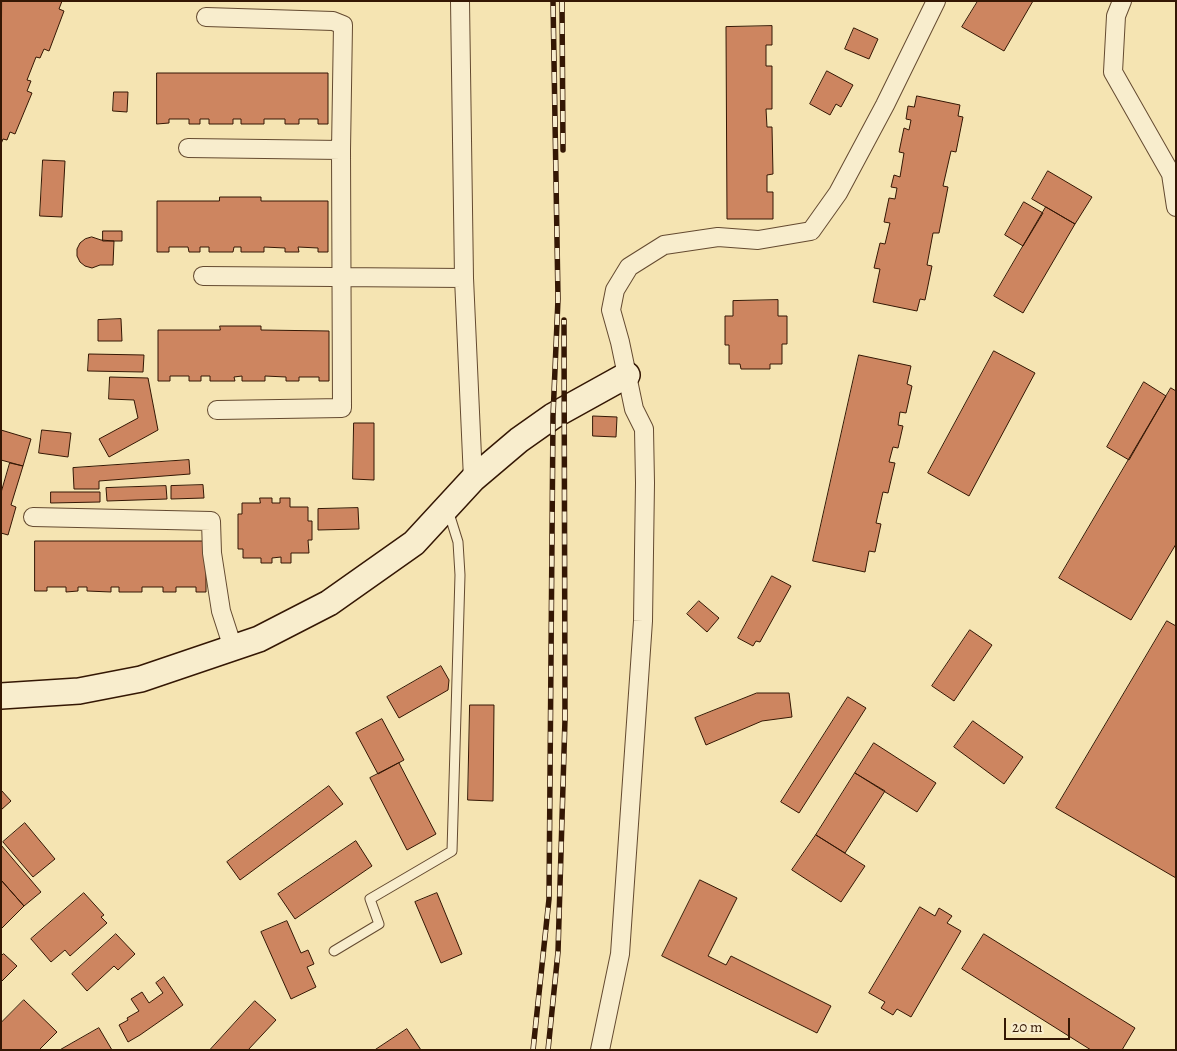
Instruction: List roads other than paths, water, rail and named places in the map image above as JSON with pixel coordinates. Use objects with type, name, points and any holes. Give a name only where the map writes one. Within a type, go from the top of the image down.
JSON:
[{"type":"street","points":[[600,1050],[620,954],[643,621],[644,430],[634,409],[620,342],[611,310],[615,290],[629,267],[664,245],[718,237],[758,240],[811,231],[838,193],[885,106],[936,1]]},
{"type":"street","points":[[1122,1],[1116,16],[1113,72],[1171,174],[1176,207]]},
{"type":"street","points":[[456,4],[464,278],[473,479]]},
{"type":"street","points":[[206,17],[333,21],[344,25],[341,150],[343,277],[342,408],[216,410]]},
{"type":"street","points":[[188,148],[341,150]]},
{"type":"street","points":[[204,276],[464,278]]},
{"type":"street","points":[[1,696],[79,691],[141,679],[259,639],[329,603],[414,543],[473,479],[519,440],[553,416],[627,375]]},
{"type":"street","points":[[32,517],[211,521],[212,553],[221,611],[233,648]]},
{"type":"lane","points":[[334,951],[379,924],[370,899],[452,851],[460,575],[458,542],[447,507]]},
{"type":"railway","points":[[533,1050],[549,899],[553,416],[558,299],[553,1]]},
{"type":"railway","points":[[562,1],[563,150]]},
{"type":"railway","points":[[548,1050],[558,952],[565,719],[564,320]]}]
